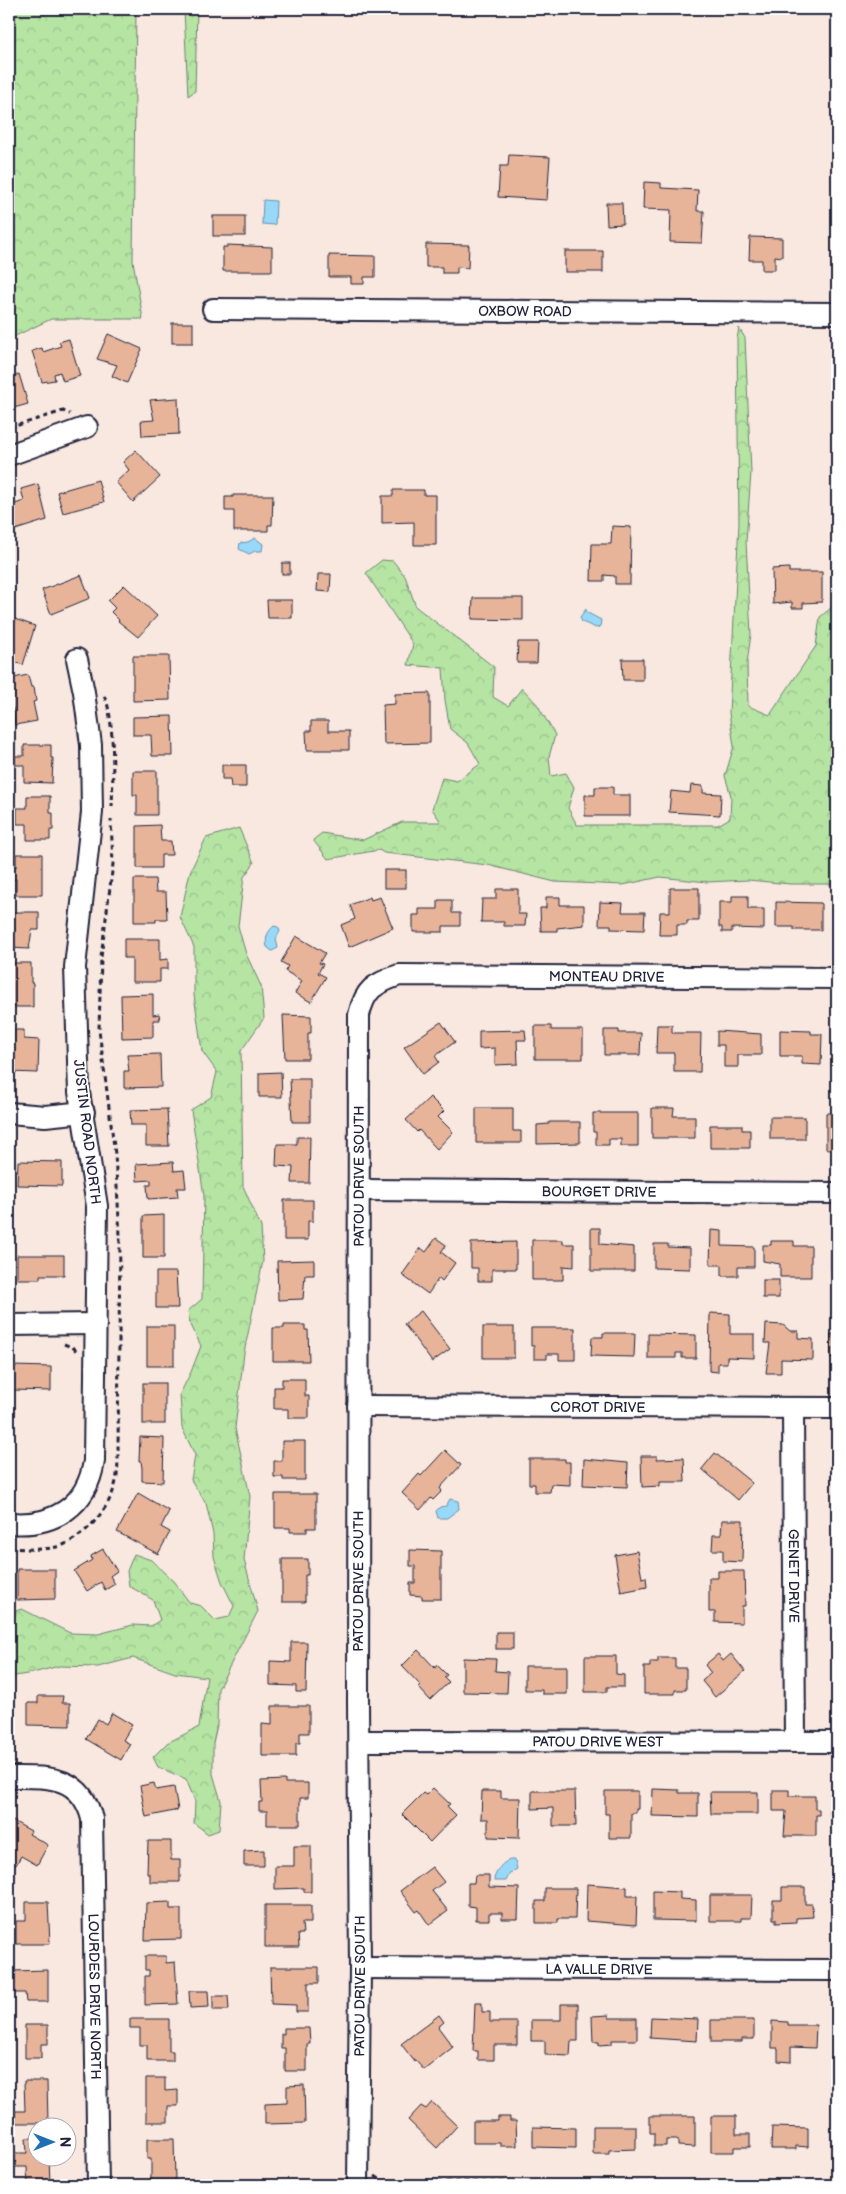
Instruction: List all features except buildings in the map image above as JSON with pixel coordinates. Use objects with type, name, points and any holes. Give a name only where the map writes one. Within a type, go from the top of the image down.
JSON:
[{"type":"street","name":"OXBOW ROAD","points":[[213,309],[837,313]]},
{"type":"street","points":[[9,455],[87,427]]},
{"type":"street","name":"JUSTIN ROAD NORTH","points":[[9,1523],[38,1522],[51,1519],[68,1510],[82,1495],[92,1472],[97,1206],[84,1112],[79,1092],[75,967],[92,802],[91,745],[84,692],[76,659]]},
{"type":"street","name":"MONTEAU DRIVE","points":[[378,982],[399,975],[837,978]]},
{"type":"street","name":"PATOU DRIVE SOUTH","points":[[365,2179],[360,1968],[359,1015],[362,1000],[378,982]]},
{"type":"street","points":[[9,1113],[45,1116],[84,1112]]},
{"type":"street","name":"BOURGET DRIVE","points":[[360,1190],[837,1192]]},
{"type":"street","points":[[9,1325],[96,1324]]},
{"type":"street","name":"COROT DRIVE","points":[[358,1406],[837,1408]]},
{"type":"street","name":"GENET DRIVE","points":[[793,1408],[795,1742]]},
{"type":"street","name":"PATOU DRIVE WEST","points":[[359,1741],[837,1742]]},
{"type":"street","name":"LOURDES DRIVE NORTH","points":[[9,1777],[48,1777],[58,1779],[79,1792],[89,1809],[92,1819],[98,2185]]},
{"type":"street","name":"LA VALLE DRIVE","points":[[360,1968],[837,1970]]},
{"type":"path","points":[[58,1344],[74,1348],[78,1361]]},
{"type":"path","points":[[365,2179],[377,2178],[390,2182],[837,2184]]},
{"type":"green space","points":[[9,9],[136,9],[133,261],[143,319],[51,319],[9,339]]},
{"type":"green space","points":[[184,9],[197,9],[195,91],[188,96]]},
{"type":"green space","points":[[739,328],[745,338],[751,472],[746,542],[751,634],[747,663],[748,706],[770,715],[816,646],[820,617],[837,603],[837,884],[790,884],[748,880],[707,882],[660,877],[623,885],[555,882],[488,865],[384,853],[379,850],[328,859],[313,840],[322,833],[363,840],[402,822],[441,822],[432,809],[442,778],[457,781],[480,764],[468,743],[450,729],[445,700],[443,668],[408,665],[413,644],[366,573],[382,560],[393,561],[405,576],[416,607],[494,667],[493,697],[508,706],[522,688],[537,704],[555,735],[549,757],[551,776],[566,773],[574,787],[568,808],[577,825],[718,825],[730,818],[731,796],[725,776],[734,746],[729,713],[739,523],[737,339]]},
{"type":"green space","points":[[239,828],[254,863],[244,877],[238,926],[246,954],[261,986],[264,1018],[241,1051],[243,1186],[261,1227],[263,1261],[244,1353],[235,1428],[250,1496],[244,1560],[258,1611],[218,1689],[217,1725],[213,1743],[213,1774],[221,1801],[219,1830],[208,1834],[194,1823],[195,1801],[186,1779],[158,1767],[153,1757],[167,1743],[199,1727],[207,1677],[175,1673],[133,1658],[98,1667],[59,1666],[9,1677],[9,1613],[22,1609],[70,1633],[98,1634],[133,1625],[151,1626],[160,1620],[153,1600],[129,1586],[127,1571],[134,1554],[151,1560],[173,1581],[190,1603],[201,1606],[215,1620],[229,1617],[234,1606],[222,1582],[214,1557],[213,1534],[206,1503],[191,1480],[195,1455],[182,1428],[180,1394],[201,1346],[190,1323],[188,1311],[202,1299],[204,1196],[191,1110],[211,1097],[217,1072],[202,1051],[194,995],[194,947],[180,917],[190,872],[206,838]]},
{"type":"water","points":[[263,200],[276,201],[275,225],[262,224]]},
{"type":"water","points":[[255,538],[263,544],[262,551],[255,551],[249,554],[239,549],[240,543],[248,542]]},
{"type":"water","points":[[586,609],[586,612],[601,620],[600,627],[596,628],[582,622],[580,617]]},
{"type":"water","points":[[274,926],[278,927],[280,931],[276,939],[278,948],[272,951],[267,947],[266,941],[268,933]]},
{"type":"water","points":[[450,1499],[458,1501],[459,1509],[447,1518],[438,1518],[436,1511],[440,1507],[446,1506]]},
{"type":"water","points":[[510,1860],[515,1860],[517,1869],[510,1873],[506,1881],[495,1881],[494,1878],[500,1867]]}]
